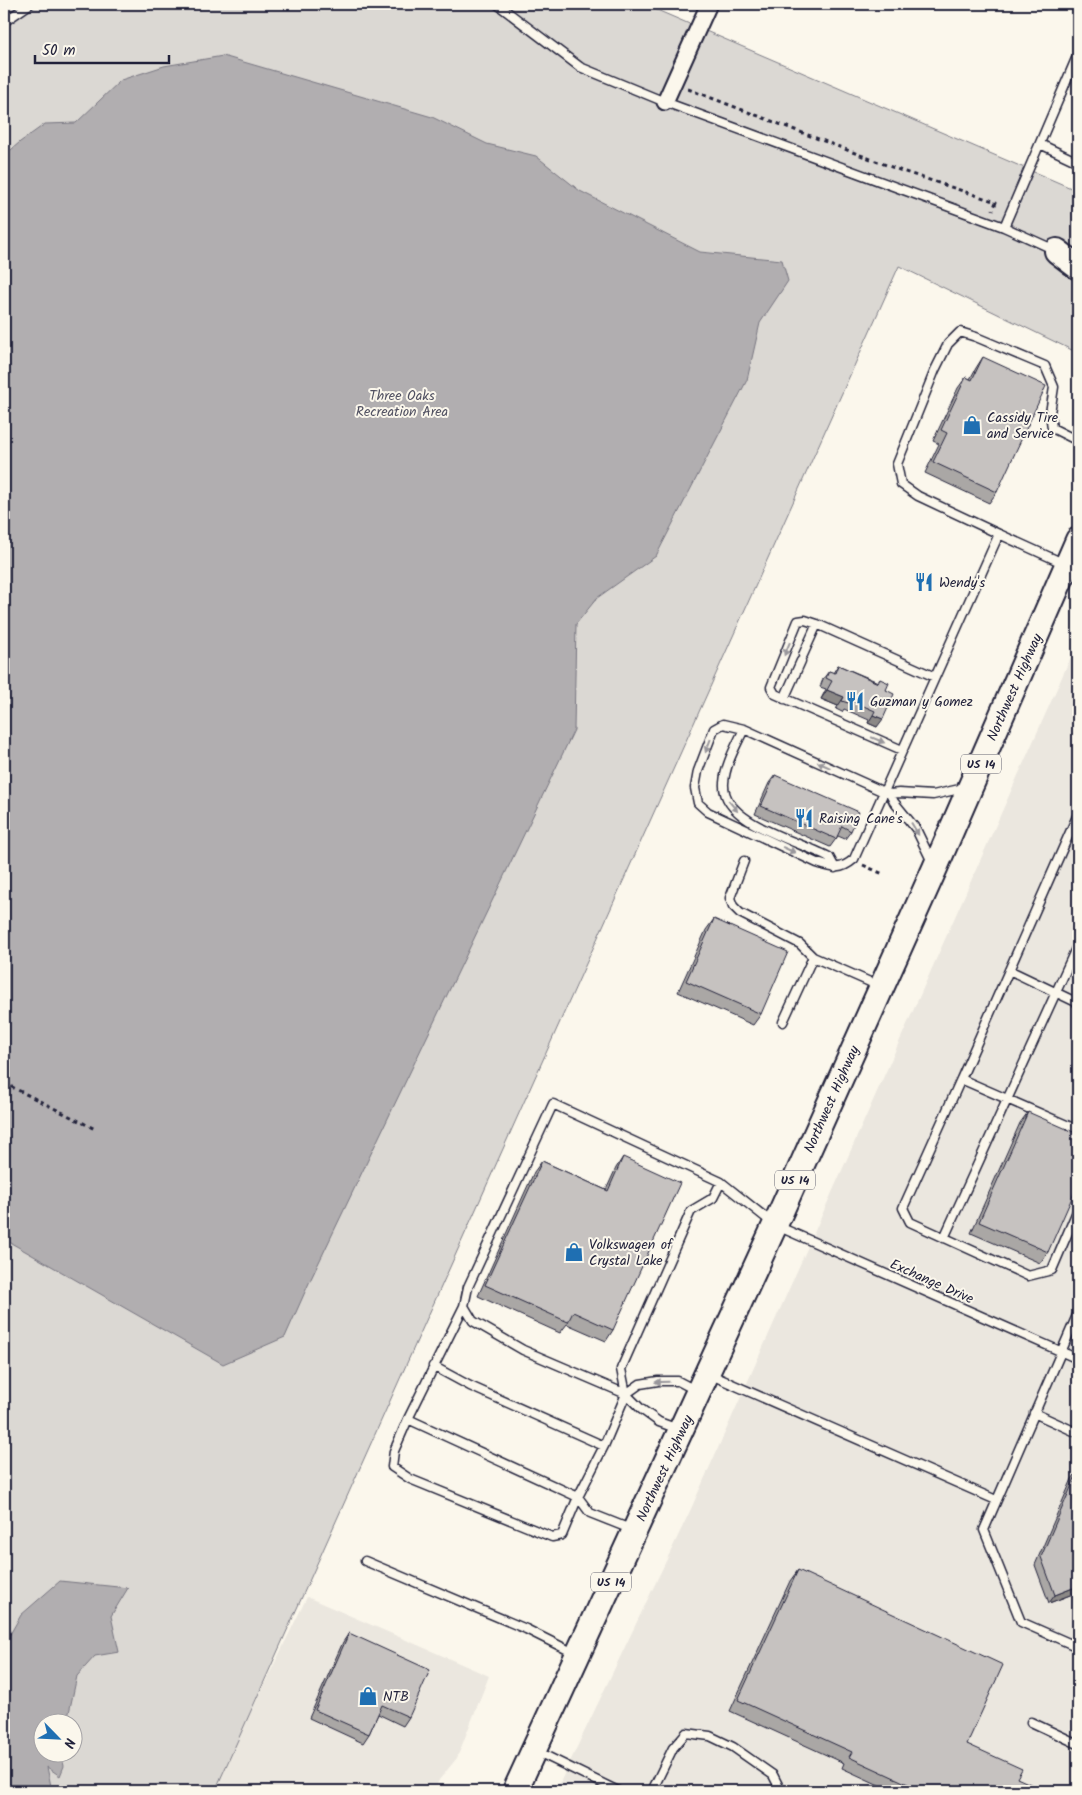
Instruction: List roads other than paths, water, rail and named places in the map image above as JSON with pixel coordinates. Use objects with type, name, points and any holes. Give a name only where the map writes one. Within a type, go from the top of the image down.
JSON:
[{"type":"main road","points":[[1068,254],[1078,267]]},
{"type":"main road","name":"Northwest Highway","points":[[515,1791],[776,1225],[1074,554]]},
{"type":"street","points":[[664,102],[709,4]]},
{"type":"lane","points":[[4,22],[30,4]]},
{"type":"lane","points":[[497,4],[580,67],[664,102],[1004,228],[1068,254]]},
{"type":"lane","points":[[1004,228],[1078,54]]},
{"type":"lane","points":[[1040,144],[1078,162]]},
{"type":"lane","points":[[1074,554],[999,534],[918,496],[900,484],[897,464],[935,370],[948,344],[960,332],[1045,366],[1054,387],[1050,413],[1052,428],[1078,441]]},
{"type":"lane","points":[[970,787],[933,795],[887,793],[744,729],[723,724],[714,730],[698,771],[695,788],[698,803],[708,812],[817,863],[835,868],[845,866],[854,859],[887,793],[902,750],[999,534]]},
{"type":"lane","points":[[902,750],[775,694],[771,687],[798,622],[805,620],[817,624],[935,677]]},
{"type":"lane","points":[[784,699],[817,624]]},
{"type":"lane","points":[[744,729],[725,772],[723,786],[732,807],[749,821],[778,836],[829,857],[835,868]]},
{"type":"lane","points":[[887,793],[916,829],[935,868]]},
{"type":"lane","points":[[1078,814],[903,1208],[910,1222],[1028,1276],[1052,1270],[1078,1209]]},
{"type":"lane","points":[[744,861],[730,898],[733,906],[740,913],[800,944],[813,957],[881,986]]},
{"type":"lane","points":[[944,1238],[1078,944]]},
{"type":"lane","points":[[783,1022],[813,957]]},
{"type":"lane","points":[[1009,970],[1078,1002]]},
{"type":"lane","points":[[961,1079],[1078,1130]]},
{"type":"lane","name":"Exchange Drive","points":[[464,1306],[468,1287],[553,1104],[721,1182],[776,1225],[1078,1359]]},
{"type":"lane","points":[[626,1394],[621,1369],[691,1211],[713,1198],[721,1182]]},
{"type":"lane","points":[[464,1306],[408,1419],[394,1451],[392,1466],[410,1479],[552,1537],[562,1535],[626,1394],[640,1384],[658,1381],[703,1382],[996,1500]]},
{"type":"lane","points":[[464,1306],[473,1321],[523,1350],[626,1394],[641,1409],[659,1422],[681,1430]]},
{"type":"lane","points":[[1078,1314],[984,1530],[1021,1622],[1078,1647]]},
{"type":"lane","points":[[434,1366],[470,1386],[604,1446]]},
{"type":"lane","points":[[1034,1413],[1078,1433]]},
{"type":"lane","points":[[408,1419],[578,1498],[590,1513],[635,1531]]},
{"type":"lane","points":[[365,1561],[526,1629],[578,1655]]},
{"type":"lane","points":[[1032,1722],[1078,1744]]},
{"type":"lane","points":[[652,1791],[673,1748],[686,1733],[710,1736],[733,1747],[773,1775],[781,1791]]},
{"type":"lane","points":[[534,1750],[618,1791]]},
{"type":"place","name":"Cassidy Tire and Service","points":[[972,425]]},
{"type":"place","name":"Wendy's","points":[[924,582]]},
{"type":"place","name":"Guzman y Gomez","points":[[855,701]]},
{"type":"place","name":"Raising Cane's","points":[[804,818]]},
{"type":"place","name":"Volkswagen of Crystal Lake","points":[[574,1252]]},
{"type":"place","name":"NTB","points":[[368,1696]]},
{"type":"park label","name":"Three Oaks Recreation Area","points":[[402,404]]}]
